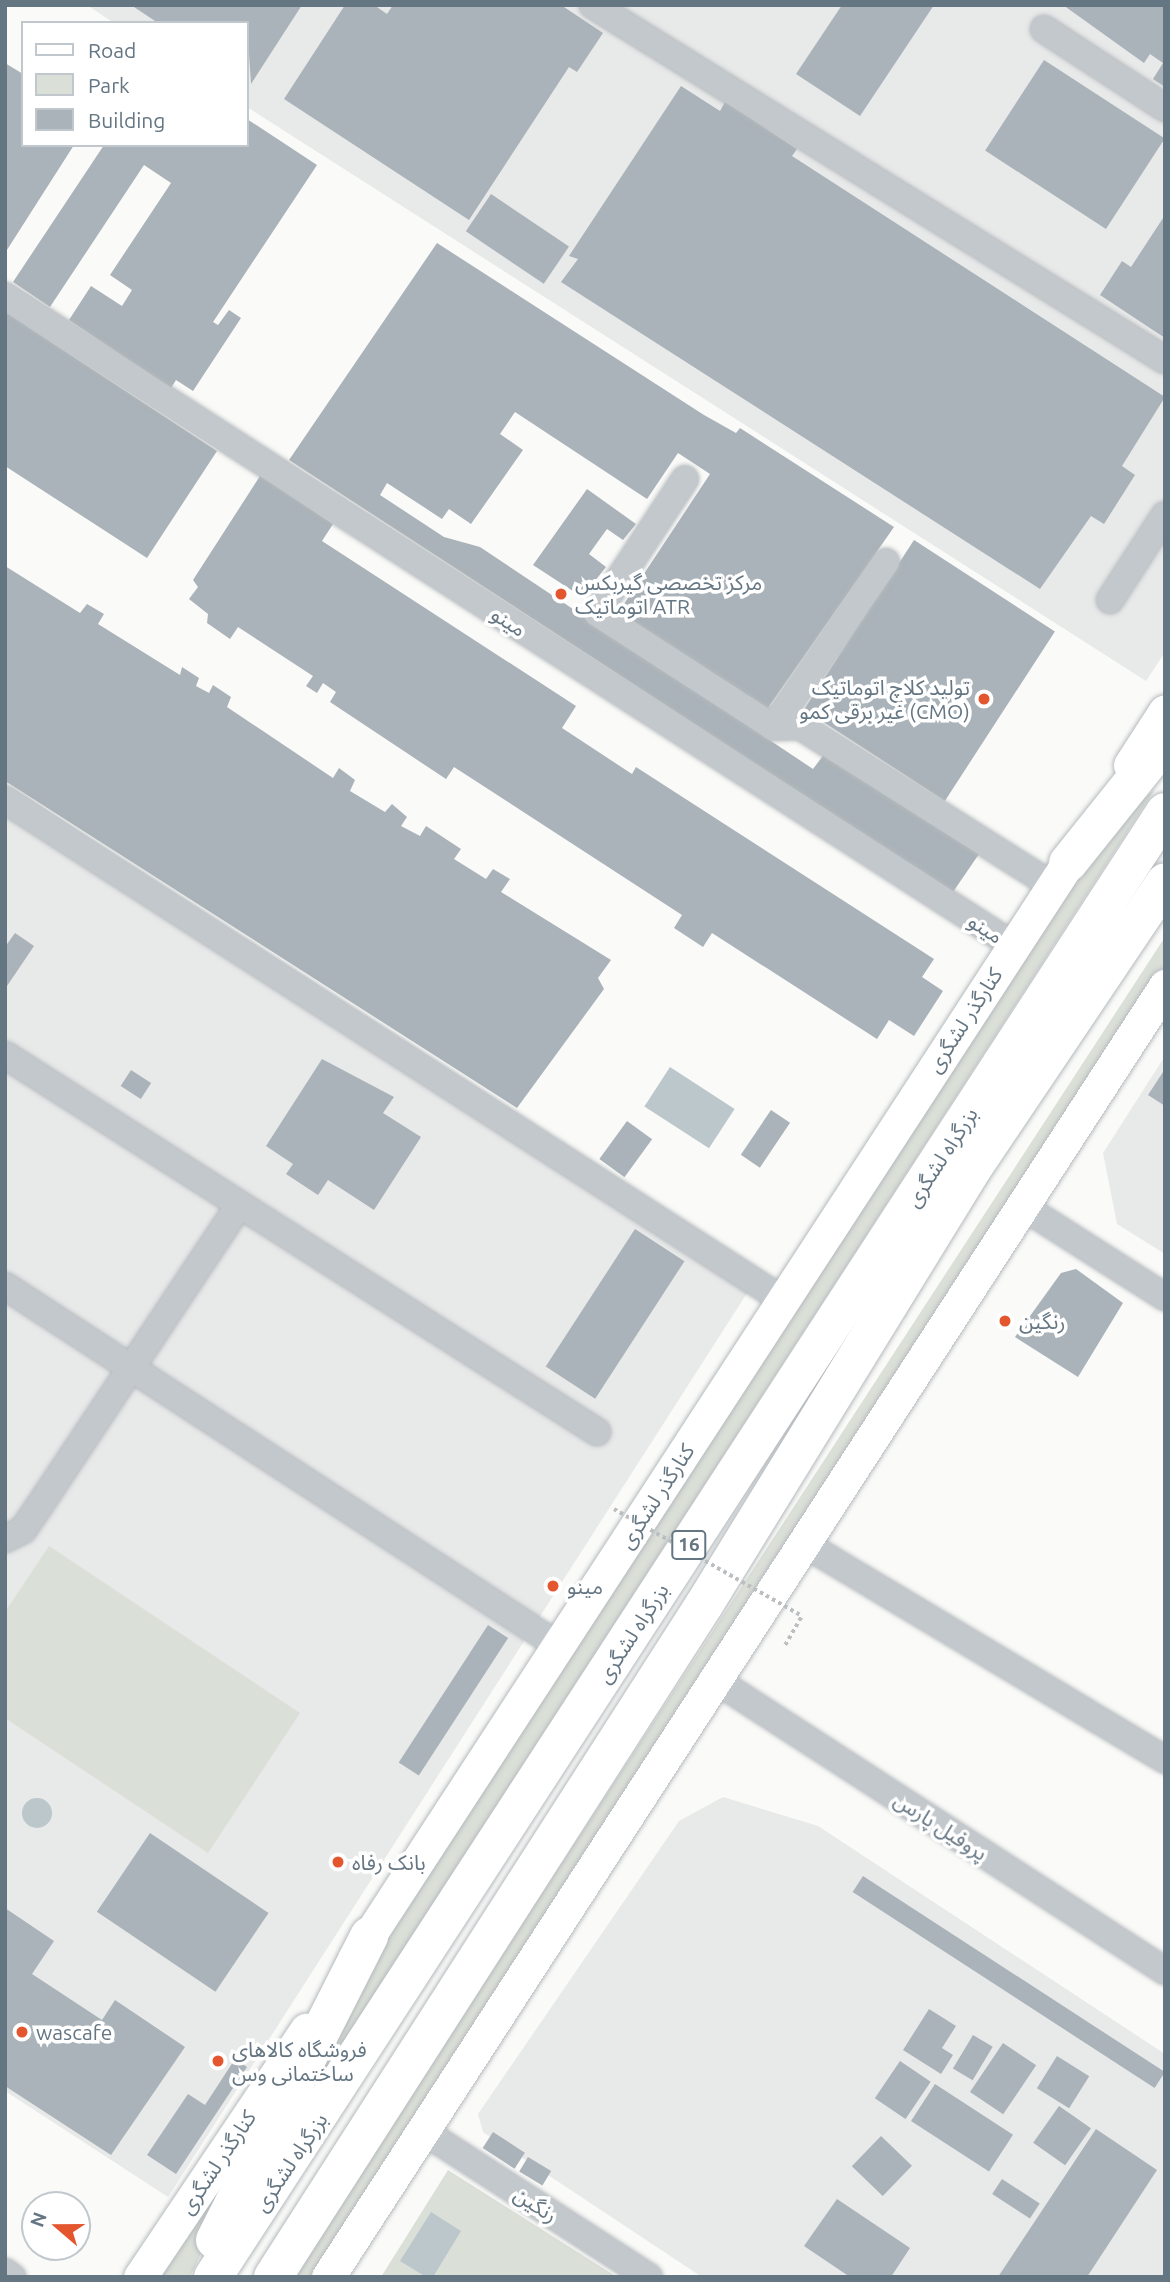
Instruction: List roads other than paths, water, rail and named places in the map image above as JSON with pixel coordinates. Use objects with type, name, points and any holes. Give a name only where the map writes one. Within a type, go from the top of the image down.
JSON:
[{"type":"highway","points":[[1060,874],[1165,742]]},
{"type":"highway","name":"بزرگراه لشگری","points":[[213,2277],[1165,812]]},
{"type":"highway","name":"بزرگراه لشگری","points":[[273,2277],[704,1605],[972,1168],[1165,882]]},
{"type":"highway","points":[[197,2277],[369,1936]]},
{"type":"main road","name":"کنارگذر لشگری","points":[[141,2277],[559,1646],[1165,711]]},
{"type":"main road","points":[[328,2277],[717,1681],[803,1543],[1165,986]]},
{"type":"street","points":[[593,5],[1165,360]]},
{"type":"street","points":[[1044,29],[1165,108]]},
{"type":"street","name":"مینو","points":[[5,296],[1013,945]]},
{"type":"street","points":[[685,479],[597,614],[773,727],[800,726],[1060,874]]},
{"type":"street","points":[[1110,600],[1165,515]]},
{"type":"street","points":[[773,727],[886,562]]},
{"type":"street","points":[[5,800],[783,1300]]},
{"type":"street","points":[[5,1055],[597,1432]]},
{"type":"street","points":[[5,1539],[23,1530],[239,1206]]},
{"type":"street","points":[[1022,1206],[1165,1297]]},
{"type":"street","points":[[5,1286],[559,1646]]},
{"type":"street","points":[[803,1543],[1165,1760]]},
{"type":"street","name":"پروفیل پارس","points":[[717,1681],[1165,1971]]},
{"type":"street","name":"رنگین","points":[[423,2131],[649,2277]]},
{"type":"street","points":[[5,2272],[12,2277]]},
{"type":"place","name":"مرکز تخصصی گیربکس اتوماتیک ATR","points":[[561,594]]},
{"type":"place","name":"تولید کلاچ اتوماتیک غیر برقی کمو (CMO)","points":[[984,699]]},
{"type":"place","name":"رنگین","points":[[1005,1321]]},
{"type":"place","name":"مینو","points":[[553,1586]]},
{"type":"place","name":"بانک رفاه","points":[[338,1862]]},
{"type":"place","name":"wascafe","points":[[22,2032]]},
{"type":"place","name":"فروشگاه کالاهای ساختمانی وس","points":[[218,2061]]}]
